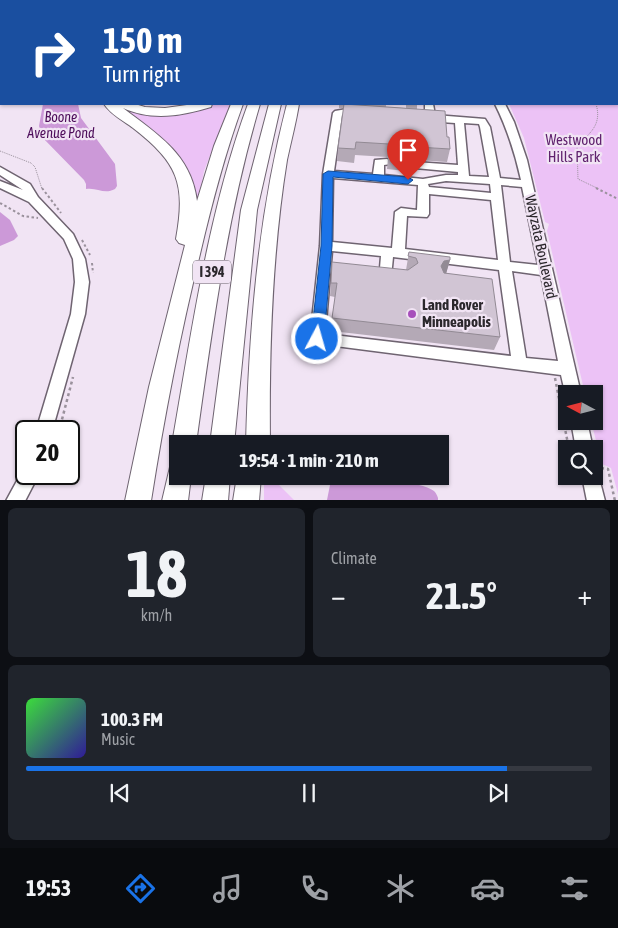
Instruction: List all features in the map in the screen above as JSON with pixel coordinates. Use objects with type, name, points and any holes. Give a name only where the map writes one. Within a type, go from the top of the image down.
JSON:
[{"type":"highway","points":[[111,105],[167,150],[177,161],[187,184],[190,202],[172,331]]},
{"type":"highway","points":[[128,105],[144,110],[165,112],[186,110],[203,105]]},
{"type":"highway","points":[[138,500],[172,331],[208,189],[237,105]]},
{"type":"highway","name":"I 394","points":[[185,435],[216,247],[234,169],[254,105]]},
{"type":"highway","points":[[254,435],[258,406],[270,230],[288,105]]},
{"type":"highway","name":"I 394","points":[[223,435],[249,210],[288,105]]},
{"type":"highway","points":[[258,406],[258,435]]},
{"type":"highway","points":[[132,500],[147,450]]},
{"type":"highway","points":[[175,500],[178,485]]},
{"type":"highway","points":[[215,500],[217,485]]},
{"type":"highway","points":[[246,500],[248,485]]},
{"type":"highway","points":[[257,485],[258,500]]},
{"type":"street","points":[[428,105],[430,118]]},
{"type":"street","name":"Wayzata Boulevard","points":[[500,105],[519,149],[528,184],[571,385]]},
{"type":"street","points":[[520,364],[507,287],[495,181],[485,127],[482,121],[338,113],[328,174],[326,246],[329,269],[317,339],[520,364],[567,369]]},
{"type":"street","points":[[459,120],[464,174]]},
{"type":"street","points":[[378,178],[379,162],[387,162]]},
{"type":"street","points":[[415,165],[495,181],[528,184]]},
{"type":"street","points":[[0,170],[26,186],[33,199]]},
{"type":"street","points":[[328,174],[378,178],[497,197]]},
{"type":"street","points":[[423,186],[464,174]]},
{"type":"street","points":[[0,184],[56,212],[79,259],[82,282],[78,314],[47,420]]},
{"type":"street","points":[[360,272],[391,275],[393,252],[401,212],[423,214],[423,186]]},
{"type":"street","points":[[326,246],[393,252],[546,271]]},
{"type":"street","points":[[490,285],[507,287]]},
{"type":"street","points":[[16,500],[24,485]]},
{"type":"street","points":[[593,485],[596,500]]},
{"type":"path","points":[[596,105],[598,108],[595,125],[590,135],[577,145],[578,179],[618,199]]},
{"type":"path","points":[[0,151],[32,162],[42,189],[56,212],[34,219],[26,218],[0,203]]},
{"type":"path","points":[[80,236],[90,254],[94,280]]},
{"type":"path","points":[[62,420],[74,374]]},
{"type":"path","points":[[556,379],[567,440]]},
{"type":"path","points":[[608,469],[615,500]]},
{"type":"green space","points":[[115,105],[132,110],[230,105],[204,171],[196,211],[158,138]]},
{"type":"green space","name":"Westwood Hills Park","points":[[509,105],[618,105],[618,494],[611,468],[603,464],[603,440],[596,440],[593,430],[603,430],[603,385],[583,385],[547,231],[549,224],[545,222],[524,138]]},
{"type":"green space","points":[[264,485],[279,485],[294,500],[264,500]]},
{"type":"water","name":"Boone Avenue Pond","points":[[43,105],[78,105],[81,118],[115,164],[117,186],[115,189],[104,191],[86,189],[84,180],[42,137],[39,126]]},
{"type":"water","points":[[0,212],[10,220],[18,236],[14,240],[0,246]]},
{"type":"water","points":[[330,485],[418,485],[434,491],[438,498],[438,500],[327,500]]},
{"type":"building","points":[[344,105],[445,111],[450,149],[417,147],[411,152],[417,158],[388,156],[396,148],[389,144],[356,142],[355,149],[338,148]]},
{"type":"building","name":"Land Rover Minneapolis","points":[[409,252],[450,257],[450,260],[444,261],[441,266],[444,273],[492,279],[500,337],[332,318],[337,283],[331,283],[332,262],[408,270],[418,263],[416,258],[408,256]]},
{"type":"place","name":"Land Rover Minneapolis","points":[[412,314]]},
{"type":"route","points":[[317,339],[325,268],[328,174],[408,180]]}]
